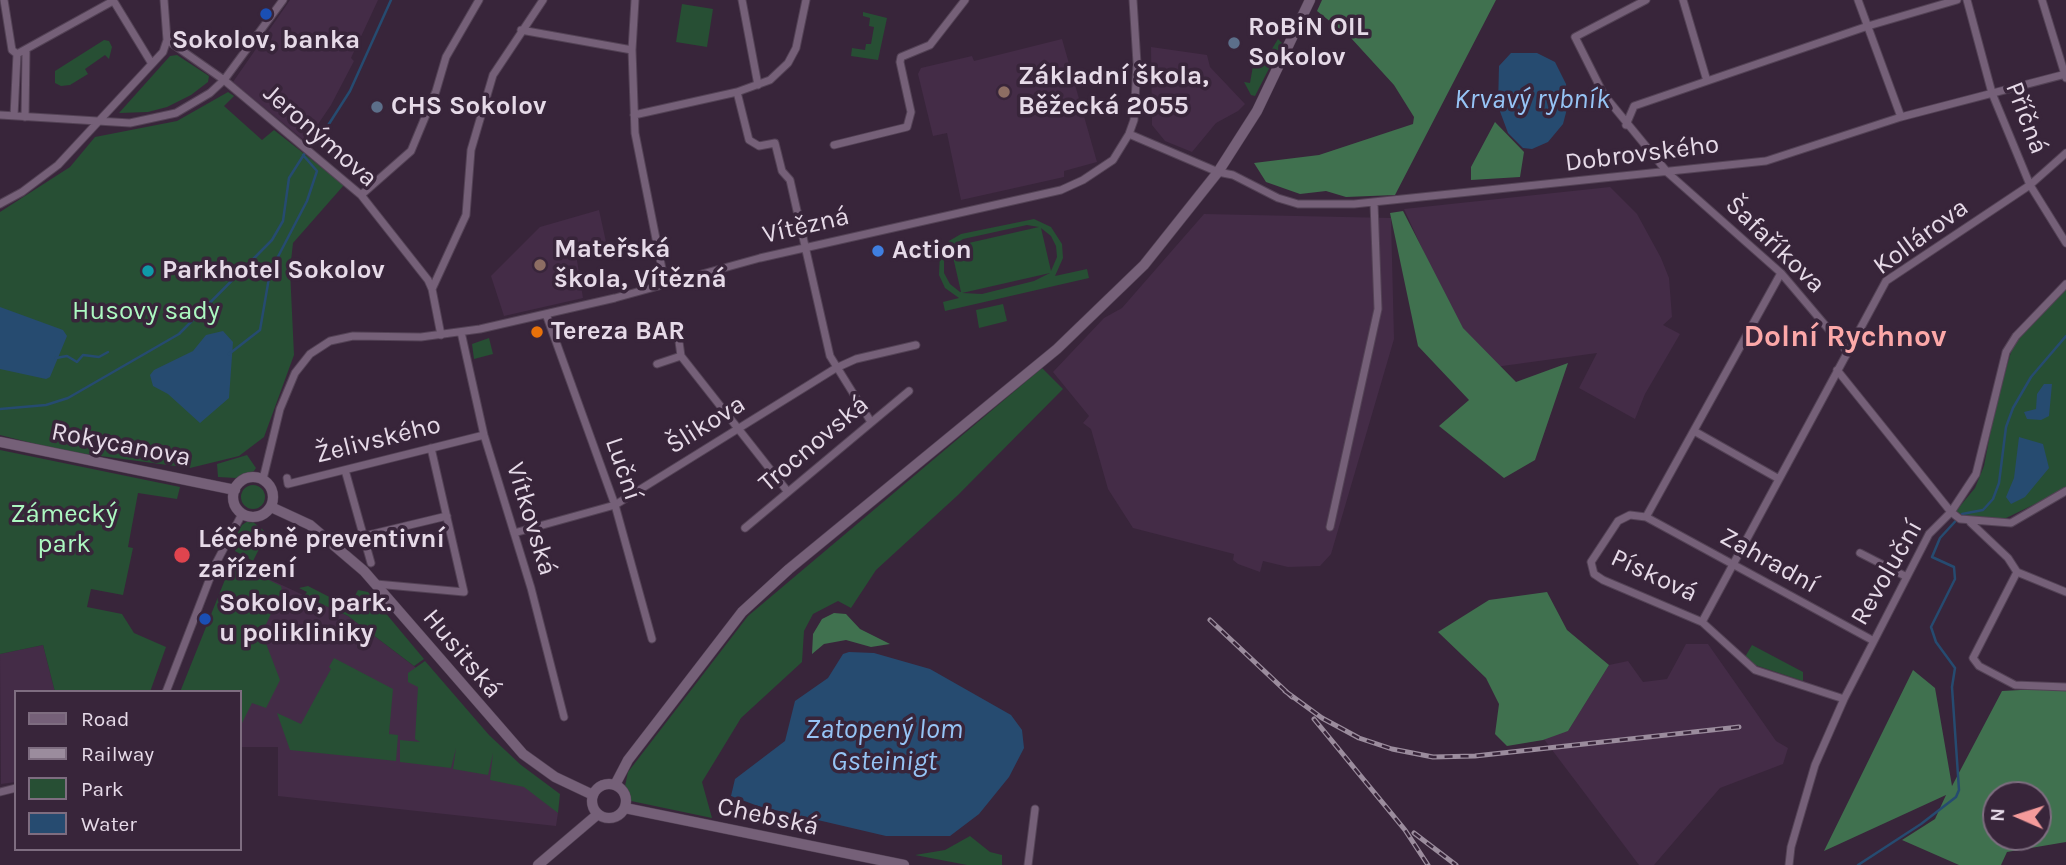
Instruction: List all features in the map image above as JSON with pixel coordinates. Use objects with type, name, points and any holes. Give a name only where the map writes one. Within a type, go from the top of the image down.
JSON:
[{"type":"main road","points":[[615,785],[628,760],[741,612],[789,569],[1057,349],[1144,265],[1218,173],[1257,111],[1310,0]]},
{"type":"main road","name":"Rokycanova","points":[[0,442],[234,489]]},
{"type":"main road","points":[[245,478],[263,479],[273,491],[271,507],[256,517],[242,514],[234,503],[234,489],[245,478]]},
{"type":"main road","name":"Husitská","points":[[271,507],[310,525],[376,584],[513,744],[555,778],[593,795]]},
{"type":"main road","points":[[615,785],[624,794],[625,808],[619,815],[611,818],[598,814],[593,807],[593,795],[602,786],[615,785]]},
{"type":"main road","name":"Chebská","points":[[625,808],[904,865]]},
{"type":"main road","points":[[538,865],[598,814]]},
{"type":"street","points":[[4,0],[12,50],[22,53],[113,0],[152,64]]},
{"type":"street","points":[[0,204],[50,171],[100,123],[163,52],[167,40],[164,0]]},
{"type":"street","points":[[0,115],[100,123],[130,123],[164,117],[191,105],[225,80],[283,0]]},
{"type":"street","points":[[360,195],[411,151],[436,91],[447,54],[479,0]]},
{"type":"street","points":[[432,289],[466,215],[471,150],[493,75],[543,0]]},
{"type":"street","points":[[635,0],[632,50],[634,115],[646,194],[665,284]]},
{"type":"street","points":[[742,0],[758,85]]},
{"type":"street","points":[[634,115],[737,92],[758,85],[780,72],[799,41],[806,0]]},
{"type":"street","points":[[834,145],[907,127],[911,112],[901,70],[901,57],[930,45],[965,0]]},
{"type":"street","name":"Vítězná","points":[[263,479],[273,432],[299,366],[316,348],[344,337],[441,335],[546,314],[805,249],[1061,190],[1105,167],[1129,134],[1138,90],[1133,0]]},
{"type":"street","name":"Šafaříkova","points":[[1646,0],[1575,37],[1604,95],[1668,173],[1781,273],[1847,351]]},
{"type":"street","points":[[1683,0],[1707,81]]},
{"type":"street","points":[[1858,0],[1901,117]]},
{"type":"street","points":[[1626,125],[1634,106],[1868,26],[1957,0]]},
{"type":"street","name":"Příčná","points":[[1967,0],[1992,93],[2030,185],[2066,243]]},
{"type":"street","points":[[2042,0],[2065,76]]},
{"type":"street","points":[[522,30],[632,50]]},
{"type":"street","name":"Jeronýmova","points":[[167,40],[225,80],[292,140],[360,195],[432,289],[441,335]]},
{"type":"street","points":[[14,117],[22,53]]},
{"type":"street","points":[[22,53],[25,117]]},
{"type":"street","name":"Dobrovského","points":[[1129,134],[1218,173],[1233,175],[1278,198],[1298,204],[1374,203],[1766,161],[1901,117],[2065,76]]},
{"type":"street","points":[[737,92],[749,140],[759,146],[775,143],[782,171],[790,180],[836,368],[871,422]]},
{"type":"street","name":"Kollárova","points":[[1734,566],[1886,281],[2030,185],[2066,153]]},
{"type":"street","points":[[1329,527],[1378,309],[1374,203]]},
{"type":"street","points":[[1646,517],[1781,273]]},
{"type":"street","name":"Revoluční","points":[[1789,865],[1791,847],[1815,765],[1872,640],[1930,534],[1956,515],[1969,488],[1982,456],[1992,399],[2006,352],[2032,317],[2066,284]]},
{"type":"street","name":"Luční","points":[[546,314],[615,505],[652,639]]},
{"type":"street","points":[[677,327],[681,356],[788,492]]},
{"type":"street","name":"Vítkovská","points":[[461,332],[484,435],[514,533],[564,718]]},
{"type":"street","name":"Šlikova","points":[[514,533],[615,505],[836,368],[856,359],[916,345]]},
{"type":"street","points":[[657,364],[681,356]]},
{"type":"street","points":[[1837,370],[1956,515],[1970,522],[2008,558],[2017,572],[2066,592]]},
{"type":"street","name":"Trocnovská","points":[[745,528],[909,391]]},
{"type":"street","points":[[1694,431],[1779,479]]},
{"type":"street","name":"Želivského","points":[[287,478],[288,484],[484,435]]},
{"type":"street","points":[[376,584],[464,592],[431,448]]},
{"type":"street","points":[[345,470],[371,563]]},
{"type":"street","points":[[1970,522],[2011,523],[2066,491]]},
{"type":"street","points":[[167,690],[215,565],[242,514]]},
{"type":"street","name":"Písková","points":[[1646,517],[1630,515],[1618,521],[1591,562],[1594,574],[1702,622],[1755,670],[1844,699]]},
{"type":"street","points":[[364,536],[447,516]]},
{"type":"street","name":"Zahradní","points":[[1646,517],[1872,640]]},
{"type":"street","points":[[1860,553],[1905,576]]},
{"type":"street","name":"Písková","points":[[1702,622],[1734,566]]},
{"type":"street","points":[[2017,572],[1973,658],[1979,666],[2015,685],[2066,687]]},
{"type":"street","points":[[1028,865],[1035,809]]},
{"type":"shaded area","points":[[290,0],[378,0],[351,58],[354,61],[331,105],[306,142],[233,82]]},
{"type":"shaded area","points":[[1062,39],[1097,162],[1064,171],[1064,177],[961,200],[947,133],[933,136],[918,74],[921,68],[972,56],[974,61]]},
{"type":"shaded area","points":[[1151,47],[1207,55],[1210,67],[1245,104],[1216,123],[1192,152],[1165,141],[1152,125]]},
{"type":"shaded area","points":[[1610,187],[1637,214],[1661,258],[1669,278],[1672,317],[1663,325],[1680,334],[1645,394],[1635,419],[1579,388],[1597,353],[1495,367],[1454,318],[1404,209]]},
{"type":"shaded area","name":"Mateřská škola, Vítězná","points":[[599,210],[608,251],[576,254],[583,298],[504,316],[491,276],[540,227]]},
{"type":"shaded area","points":[[1204,214],[1391,218],[1394,339],[1331,554],[1320,566],[1288,567],[1263,561],[1260,572],[1238,564],[1233,560],[1234,554],[1133,528],[1108,489],[1091,429],[1083,423],[1089,416],[1053,372],[1104,318],[1122,308]]},
{"type":"shaded area","points":[[239,565],[348,616],[415,667],[558,813],[556,826],[278,796],[278,747],[242,747],[242,690],[190,690]]},
{"type":"shaded area","points":[[1686,644],[1708,644],[1776,741],[1788,748],[1783,764],[1720,788],[1654,865],[1639,865],[1540,734],[1568,731],[1609,665],[1628,661],[1643,682],[1667,679]]},
{"type":"shaded area","points":[[43,645],[54,690],[14,690],[14,782],[1,784],[0,654]]},
{"type":"green space","points":[[1322,0],[1496,0],[1395,195],[1346,197],[1326,191],[1300,194],[1266,182],[1254,163],[1319,155],[1413,124],[1414,117],[1394,85],[1351,38],[1317,11]]},
{"type":"green space","points":[[682,4],[713,9],[707,47],[676,42]]},
{"type":"green space","points":[[863,12],[887,18],[878,60],[851,56],[852,48],[865,50],[866,44],[871,44],[874,27],[869,26],[870,18],[863,16]]},
{"type":"green space","points":[[1278,39],[1282,43],[1255,96],[1251,95],[1244,82],[1250,83],[1254,60],[1259,56],[1267,57]]},
{"type":"green space","points":[[104,40],[109,41],[112,47],[109,59],[105,55],[85,69],[88,74],[70,85],[61,86],[55,83],[55,71]]},
{"type":"green space","points":[[177,55],[209,76],[208,82],[191,95],[167,107],[148,112],[119,113],[170,56]]},
{"type":"green space","name":"Husovy sady","points":[[228,92],[234,96],[224,106],[262,140],[274,130],[344,185],[293,243],[290,270],[294,355],[264,437],[239,456],[190,468],[63,451],[0,435],[0,212],[70,167],[95,137],[177,121]]},
{"type":"green space","points":[[1495,122],[1524,152],[1520,177],[1471,180],[1471,167]]},
{"type":"green space","points":[[1403,211],[1463,328],[1516,382],[1568,363],[1535,460],[1504,478],[1439,426],[1469,400],[1418,346],[1390,213]]},
{"type":"green space","points":[[1034,219],[1051,227],[1062,244],[1063,258],[1055,276],[1087,269],[1089,278],[945,311],[943,302],[959,298],[945,288],[939,275],[940,253],[949,241],[961,234]],"holes":[[[1027,225],[1039,227],[951,247],[963,239]],[[1041,228],[1051,236],[1056,246],[1057,257],[1051,271]],[[951,248],[961,292],[950,284],[944,273],[944,261]],[[1050,273],[1034,281],[982,294],[962,293]]]},
{"type":"green space","points":[[2066,289],[2066,489],[2002,520],[1964,516],[1956,511],[1975,488],[1984,466],[1997,398],[2012,349],[2021,335]]},
{"type":"green space","points":[[1003,304],[1007,321],[979,328],[976,310]]},
{"type":"green space","points":[[489,338],[493,354],[474,359],[472,344]]},
{"type":"green space","points":[[1042,368],[1063,389],[958,495],[876,570],[851,608],[838,601],[813,614],[804,631],[802,662],[741,718],[702,782],[712,818],[631,801],[625,786],[628,772],[748,616]]},
{"type":"green space","name":"Zámecký park","points":[[0,450],[180,487],[177,499],[138,493],[128,547],[133,548],[123,595],[91,589],[87,607],[122,614],[134,633],[166,647],[151,690],[54,690],[43,645],[0,654]]},
{"type":"green space","points":[[247,455],[256,468],[254,471],[236,478],[218,477],[217,464]]},
{"type":"green space","points":[[253,485],[264,492],[265,497],[258,508],[253,509],[242,502],[241,497],[248,486]]},
{"type":"green space","points":[[253,521],[248,524],[253,522],[267,533],[253,561],[235,551],[243,533],[235,544],[232,543],[242,525]]},
{"type":"green space","points":[[232,562],[281,586],[282,590],[262,633],[280,680],[266,708],[252,703],[242,723],[242,690],[181,690]]},
{"type":"green space","points":[[308,586],[349,607],[358,590],[368,592],[424,659],[414,666],[348,616],[304,596],[307,592],[299,588]]},
{"type":"green space","points":[[1547,592],[1567,630],[1609,665],[1568,731],[1543,740],[1507,746],[1495,734],[1499,704],[1486,678],[1438,632],[1489,600]]},
{"type":"green space","points":[[834,613],[846,614],[860,629],[890,644],[871,647],[846,640],[824,644],[812,654],[813,634],[822,619]]},
{"type":"green space","points":[[1752,645],[1803,672],[1803,681],[1755,665],[1745,657]]},
{"type":"green space","points":[[334,658],[393,689],[389,734],[398,735],[396,761],[290,750],[277,713],[301,724],[331,669],[329,667]]},
{"type":"green space","points":[[425,661],[489,735],[521,765],[560,794],[558,813],[524,787],[490,780],[493,753],[488,775],[453,769],[456,748],[451,768],[400,762],[400,740],[420,742],[415,739],[418,687],[408,682],[408,673]]},
{"type":"green space","points":[[1913,670],[1935,688],[1952,786],[2002,691],[2057,688],[2066,691],[2066,842],[2052,844],[2052,781],[1982,781],[1982,851],[2013,851],[2007,852],[2001,865],[1959,865],[1902,840],[1935,819],[1946,795],[1824,851]]},
{"type":"green space","points":[[970,836],[990,852],[1002,855],[1002,865],[967,865],[915,855],[945,850]]},
{"type":"water","name":"Krvavý rybník","points":[[1511,53],[1537,53],[1555,62],[1566,84],[1568,105],[1563,124],[1548,142],[1532,149],[1523,148],[1508,133],[1498,106],[1499,66]]},
{"type":"water","points":[[0,307],[63,330],[67,336],[50,377],[46,379],[0,369]]},
{"type":"water","points":[[223,331],[233,342],[229,398],[200,423],[168,394],[153,386],[150,375],[154,370],[193,351],[206,335]]},
{"type":"water","points":[[2044,384],[2052,384],[2049,416],[2041,420],[2027,419],[2024,412],[2036,409],[2037,394]]},
{"type":"water","points":[[2019,437],[2043,444],[2049,468],[2025,497],[2011,504],[2006,497],[2014,478]]},
{"type":"water","name":"Zatopený lom Gsteinigt","points":[[874,653],[930,669],[1011,715],[1022,730],[1024,748],[1009,777],[979,814],[950,836],[886,836],[758,806],[731,796],[735,779],[785,741],[795,701],[828,678],[843,654]]},
{"type":"waterway","points":[[0,409],[46,405],[68,398],[179,334],[272,240],[283,221],[289,178],[350,91],[391,0]]},
{"type":"waterway","points":[[243,269],[270,272],[307,201],[317,171],[303,155]]},
{"type":"waterway","points":[[229,354],[260,330],[270,272]]},
{"type":"waterway","points":[[1858,865],[1921,824],[1956,797],[1959,790],[1952,687],[1955,668],[1936,642],[1931,627],[1955,579],[1954,567],[1932,557],[1940,538],[1962,514],[1983,510],[1993,499],[1999,483],[2006,427],[2013,408],[2031,377],[2066,336]]},
{"type":"waterway","points":[[56,358],[67,356],[77,362],[83,355],[99,357],[108,352]]},
{"type":"railway","points":[[1210,620],[1292,697]]},
{"type":"railway","points":[[1285,691],[1322,718],[1359,738],[1392,749],[1433,757],[1475,756],[1739,727]]},
{"type":"railway","points":[[1314,719],[1405,830],[1428,865]]},
{"type":"railway","points":[[1414,833],[1456,865]]},
{"type":"place","name":"Sokolov, banka","points":[[266,14]]},
{"type":"place","name":"RoBiN OIL Sokolov","points":[[1234,43]]},
{"type":"place","name":"Základní škola, Běžecká 2055","points":[[1004,92]]},
{"type":"place","name":"CHS Sokolov","points":[[377,107]]},
{"type":"place","name":"Action","points":[[878,251]]},
{"type":"place","name":"Mateřská škola, Vítězná","points":[[540,265]]},
{"type":"place","name":"Parkhotel Sokolov","points":[[148,271]]},
{"type":"place","name":"Tereza BAR","points":[[537,332]]},
{"type":"place","name":"Léčebně preventivní zařízení","points":[[182,555]]},
{"type":"place","name":"Sokolov, park. u polikliniky","points":[[205,619]]},
{"type":"district","name":"Dolní Rychnov","points":[[1845,337]]}]
